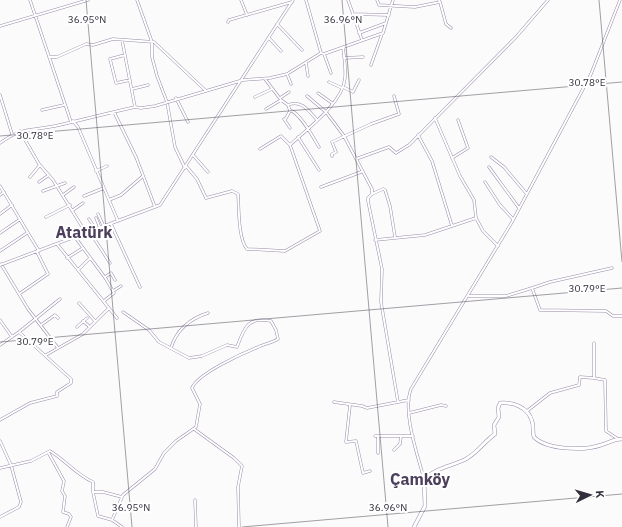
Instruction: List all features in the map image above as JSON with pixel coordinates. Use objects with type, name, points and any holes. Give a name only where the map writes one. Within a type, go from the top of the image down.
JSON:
[{"type":"street","points":[[30,0],[64,105],[72,121],[78,127],[118,221]]},
{"type":"street","points":[[0,26],[88,0]]},
{"type":"street","points":[[137,0],[152,42],[152,53],[156,72],[167,102],[175,147],[186,167],[196,179],[206,198],[232,191],[238,194],[241,231],[244,245],[247,248],[285,251],[320,231],[290,145],[281,136],[260,149]]},
{"type":"street","points":[[241,0],[247,15]]},
{"type":"street","points":[[306,0],[322,54],[331,73]]},
{"type":"street","points":[[348,0],[362,40]]},
{"type":"street","points":[[377,0],[379,5],[415,7],[439,1],[446,24],[451,28]]},
{"type":"street","points":[[371,64],[383,33],[393,0]]},
{"type":"street","points":[[356,159],[389,147],[396,153],[418,135],[516,37],[548,0]]},
{"type":"street","points":[[414,527],[425,506],[424,479],[413,436],[410,413],[409,400],[411,389],[498,246],[527,194],[598,58],[620,0]]},
{"type":"street","points":[[228,22],[229,20],[293,1]]},
{"type":"street","points":[[58,348],[35,318],[0,264],[112,224],[155,207],[163,201],[293,1]]},
{"type":"street","points":[[353,14],[388,15]]},
{"type":"street","points":[[360,33],[386,23]]},
{"type":"street","points":[[277,24],[302,50]]},
{"type":"street","points":[[0,143],[12,134],[20,131],[141,108],[241,81],[265,79],[287,74],[322,54],[383,33]]},
{"type":"street","points":[[268,38],[281,51]]},
{"type":"street","points":[[49,57],[57,57],[86,44],[92,45],[113,39],[152,42],[205,90]]},
{"type":"street","points":[[122,40],[135,108]]},
{"type":"street","points":[[290,145],[326,112],[342,88],[345,79],[343,47]]},
{"type":"street","points":[[125,55],[110,59],[116,83],[130,80]]},
{"type":"street","points":[[344,58],[363,57]]},
{"type":"street","points":[[306,62],[308,76]]},
{"type":"street","points":[[287,74],[291,84]]},
{"type":"street","points":[[265,79],[272,89],[288,105],[290,110],[295,112],[319,147]]},
{"type":"street","points":[[329,82],[353,92],[359,80]]},
{"type":"street","points":[[132,89],[148,85]]},
{"type":"street","points":[[255,96],[272,89]]},
{"type":"street","points":[[266,109],[289,92]]},
{"type":"street","points":[[318,93],[332,103]]},
{"type":"street","points":[[0,95],[12,134]]},
{"type":"street","points":[[308,96],[326,112],[344,136],[361,172],[370,185],[372,194]]},
{"type":"street","points":[[332,156],[332,154],[336,152],[332,142],[371,124],[399,114],[394,96]]},
{"type":"street","points":[[176,98],[188,122]]},
{"type":"street","points":[[288,105],[293,103],[300,104],[317,120]]},
{"type":"street","points":[[42,110],[64,105]]},
{"type":"street","points":[[290,110],[284,119],[290,128]]},
{"type":"street","points":[[114,112],[143,176],[155,207]]},
{"type":"street","points":[[434,118],[460,176],[474,200],[476,218],[483,231],[498,246]]},
{"type":"street","points":[[452,158],[468,148],[458,120]]},
{"type":"street","points":[[20,131],[40,165],[70,205],[86,233]]},
{"type":"street","points":[[418,135],[432,161],[452,226]]},
{"type":"street","points":[[298,138],[319,170]]},
{"type":"street","points":[[193,155],[208,172]]},
{"type":"street","points":[[491,157],[505,168],[527,194]]},
{"type":"street","points":[[30,178],[40,165]]},
{"type":"street","points":[[96,171],[107,166]]},
{"type":"street","points":[[488,167],[519,208]]},
{"type":"street","points":[[321,187],[361,172]]},
{"type":"street","points":[[39,182],[49,175]]},
{"type":"street","points":[[109,200],[121,194],[143,176]]},
{"type":"street","points":[[486,182],[500,205],[513,219]]},
{"type":"street","points":[[43,191],[65,183]]},
{"type":"street","points":[[0,186],[38,251],[48,274],[19,294]]},
{"type":"street","points":[[63,195],[74,187]]},
{"type":"street","points":[[84,196],[104,188]]},
{"type":"street","points":[[395,237],[390,206],[385,190],[383,189],[372,194],[368,198],[368,201],[382,269],[381,302],[398,402]]},
{"type":"street","points":[[0,195],[4,192]]},
{"type":"street","points":[[73,210],[83,203]]},
{"type":"street","points":[[0,214],[12,205]]},
{"type":"street","points":[[46,217],[70,205]]},
{"type":"street","points":[[98,214],[104,227]]},
{"type":"street","points":[[96,218],[100,228]]},
{"type":"street","points":[[375,240],[425,235],[476,218]]},
{"type":"street","points":[[0,233],[19,220]]},
{"type":"street","points":[[90,220],[96,230]]},
{"type":"street","points":[[112,224],[140,287]]},
{"type":"street","points":[[90,232],[110,263]]},
{"type":"street","points":[[0,251],[27,233]]},
{"type":"street","points":[[75,237],[105,277],[113,291]]},
{"type":"street","points":[[57,244],[117,318]]},
{"type":"street","points":[[67,258],[83,248]]},
{"type":"street","points":[[78,270],[90,258]]},
{"type":"street","points":[[468,296],[506,296],[550,282],[612,268]]},
{"type":"street","points":[[105,277],[111,273],[115,280]]},
{"type":"street","points":[[104,301],[114,293],[113,291],[121,286]]},
{"type":"street","points":[[532,288],[540,310],[606,311],[612,316],[622,316]]},
{"type":"street","points":[[0,345],[19,332],[60,298]]},
{"type":"street","points":[[79,302],[95,321]]},
{"type":"street","points":[[46,355],[83,334],[109,308]]},
{"type":"street","points":[[112,520],[122,497],[155,468],[164,453],[176,441],[194,429],[200,404],[192,388],[194,384],[213,370],[258,347],[278,339],[276,330],[271,321],[264,319],[250,322],[241,334],[237,347],[227,345],[202,356],[189,358],[159,342],[149,330],[123,312]]},
{"type":"street","points":[[171,348],[174,339],[184,327],[196,317],[208,312]]},
{"type":"street","points":[[41,325],[55,315],[58,318]]},
{"type":"street","points":[[78,326],[87,318]]},
{"type":"street","points":[[0,320],[12,337]]},
{"type":"street","points":[[83,321],[90,328]]},
{"type":"street","points":[[0,420],[30,403],[57,396],[57,392],[71,383],[69,375],[19,332]]},
{"type":"street","points":[[594,343],[594,378]]},
{"type":"street","points":[[527,411],[550,393],[579,385],[580,377],[605,380],[606,431],[620,439]]},
{"type":"street","points":[[334,402],[367,408],[409,400]]},
{"type":"street","points":[[424,479],[440,468],[466,459],[483,447],[495,434],[494,426],[499,417],[498,408],[500,403],[511,404],[527,411],[532,420],[534,437],[544,443],[568,448],[600,445],[620,439]]},
{"type":"street","points":[[350,405],[346,442],[356,441],[363,473],[370,471]]},
{"type":"street","points":[[410,413],[441,405],[446,406]]},
{"type":"street","points":[[194,429],[234,458],[242,466],[238,487],[239,527]]},
{"type":"street","points":[[375,436],[413,436]]},
{"type":"street","points":[[378,436],[378,453]]},
{"type":"street","points":[[394,450],[401,444],[401,436]]},
{"type":"street","points":[[0,441],[11,466],[21,502],[19,507],[0,517]]},
{"type":"street","points":[[0,468],[30,461],[50,451],[71,468],[80,473],[84,479],[93,482],[93,492],[98,516],[112,520],[122,527]]},
{"type":"street","points":[[48,452],[64,481],[62,491],[65,496],[63,512],[69,514],[71,517],[67,527]]},
{"type":"street","points":[[93,492],[103,492],[122,497]]},
{"type":"street","points":[[195,500],[196,527]]},
{"type":"district","name":"Atatürk","points":[[84,232]]},
{"type":"district","name":"Çamköy","points":[[420,479]]}]
